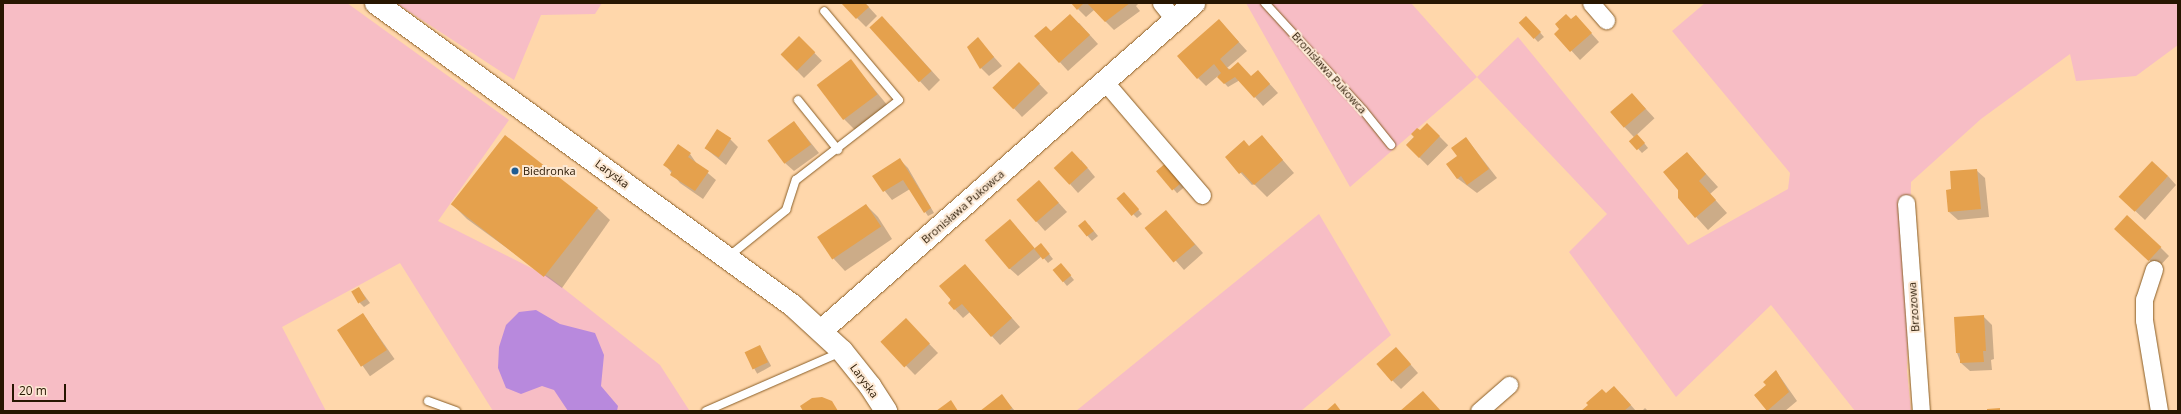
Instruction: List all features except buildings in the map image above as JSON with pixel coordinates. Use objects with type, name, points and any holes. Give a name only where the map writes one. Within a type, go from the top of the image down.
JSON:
[{"type":"street","name":"Laryska","points":[[376,3],[792,305],[842,351],[870,386],[886,411]]},
{"type":"street","points":[[1161,3],[1175,20]]},
{"type":"street","name":"Bronisława Pukowca","points":[[821,331],[1195,3]]},
{"type":"street","points":[[1591,3],[1606,20]]},
{"type":"street","points":[[1105,82],[1202,195]]},
{"type":"street","name":"Brzozowa","points":[[1906,203],[1922,411]]},
{"type":"street","points":[[2154,269],[2144,299],[2144,320],[2159,411]]},
{"type":"street","points":[[1479,411],[1509,385]]},
{"type":"lane","name":"Bronisława Pukowca","points":[[1265,3],[1363,110],[1391,145]]},
{"type":"lane","points":[[727,257],[786,210],[796,180],[838,150],[899,100],[824,11]]},
{"type":"lane","points":[[798,100],[838,150]]},
{"type":"lane","points":[[706,411],[842,351]]},
{"type":"lane","points":[[428,401],[456,411]]},
{"type":"shaded area","points":[[3,3],[347,3],[509,120],[438,221],[549,277],[660,365],[689,410],[493,411],[400,263],[282,327],[326,411],[3,411]]},
{"type":"shaded area","points":[[396,3],[602,3],[595,14],[541,15],[514,80]]},
{"type":"shaded area","points":[[1246,3],[1411,3],[1477,77],[1350,187]]},
{"type":"shaded area","points":[[1705,3],[2178,3],[2178,45],[2136,76],[2076,81],[2070,54],[1981,119],[1911,182],[1907,371],[1911,411],[1855,411],[1771,305],[1676,397],[1569,252],[1607,214],[1477,77],[1518,37],[1688,245],[1788,189],[1790,173],[1672,31]]},
{"type":"shaded area","points":[[1319,214],[1391,335],[1301,411],[1076,411]]},
{"type":"shaded area","points":[[536,310],[560,324],[595,333],[604,355],[601,386],[618,406],[617,411],[568,411],[554,390],[542,386],[521,394],[506,388],[498,368],[499,347],[506,325],[519,312]]},
{"type":"place","name":"Biedronka","points":[[515,171]]}]
